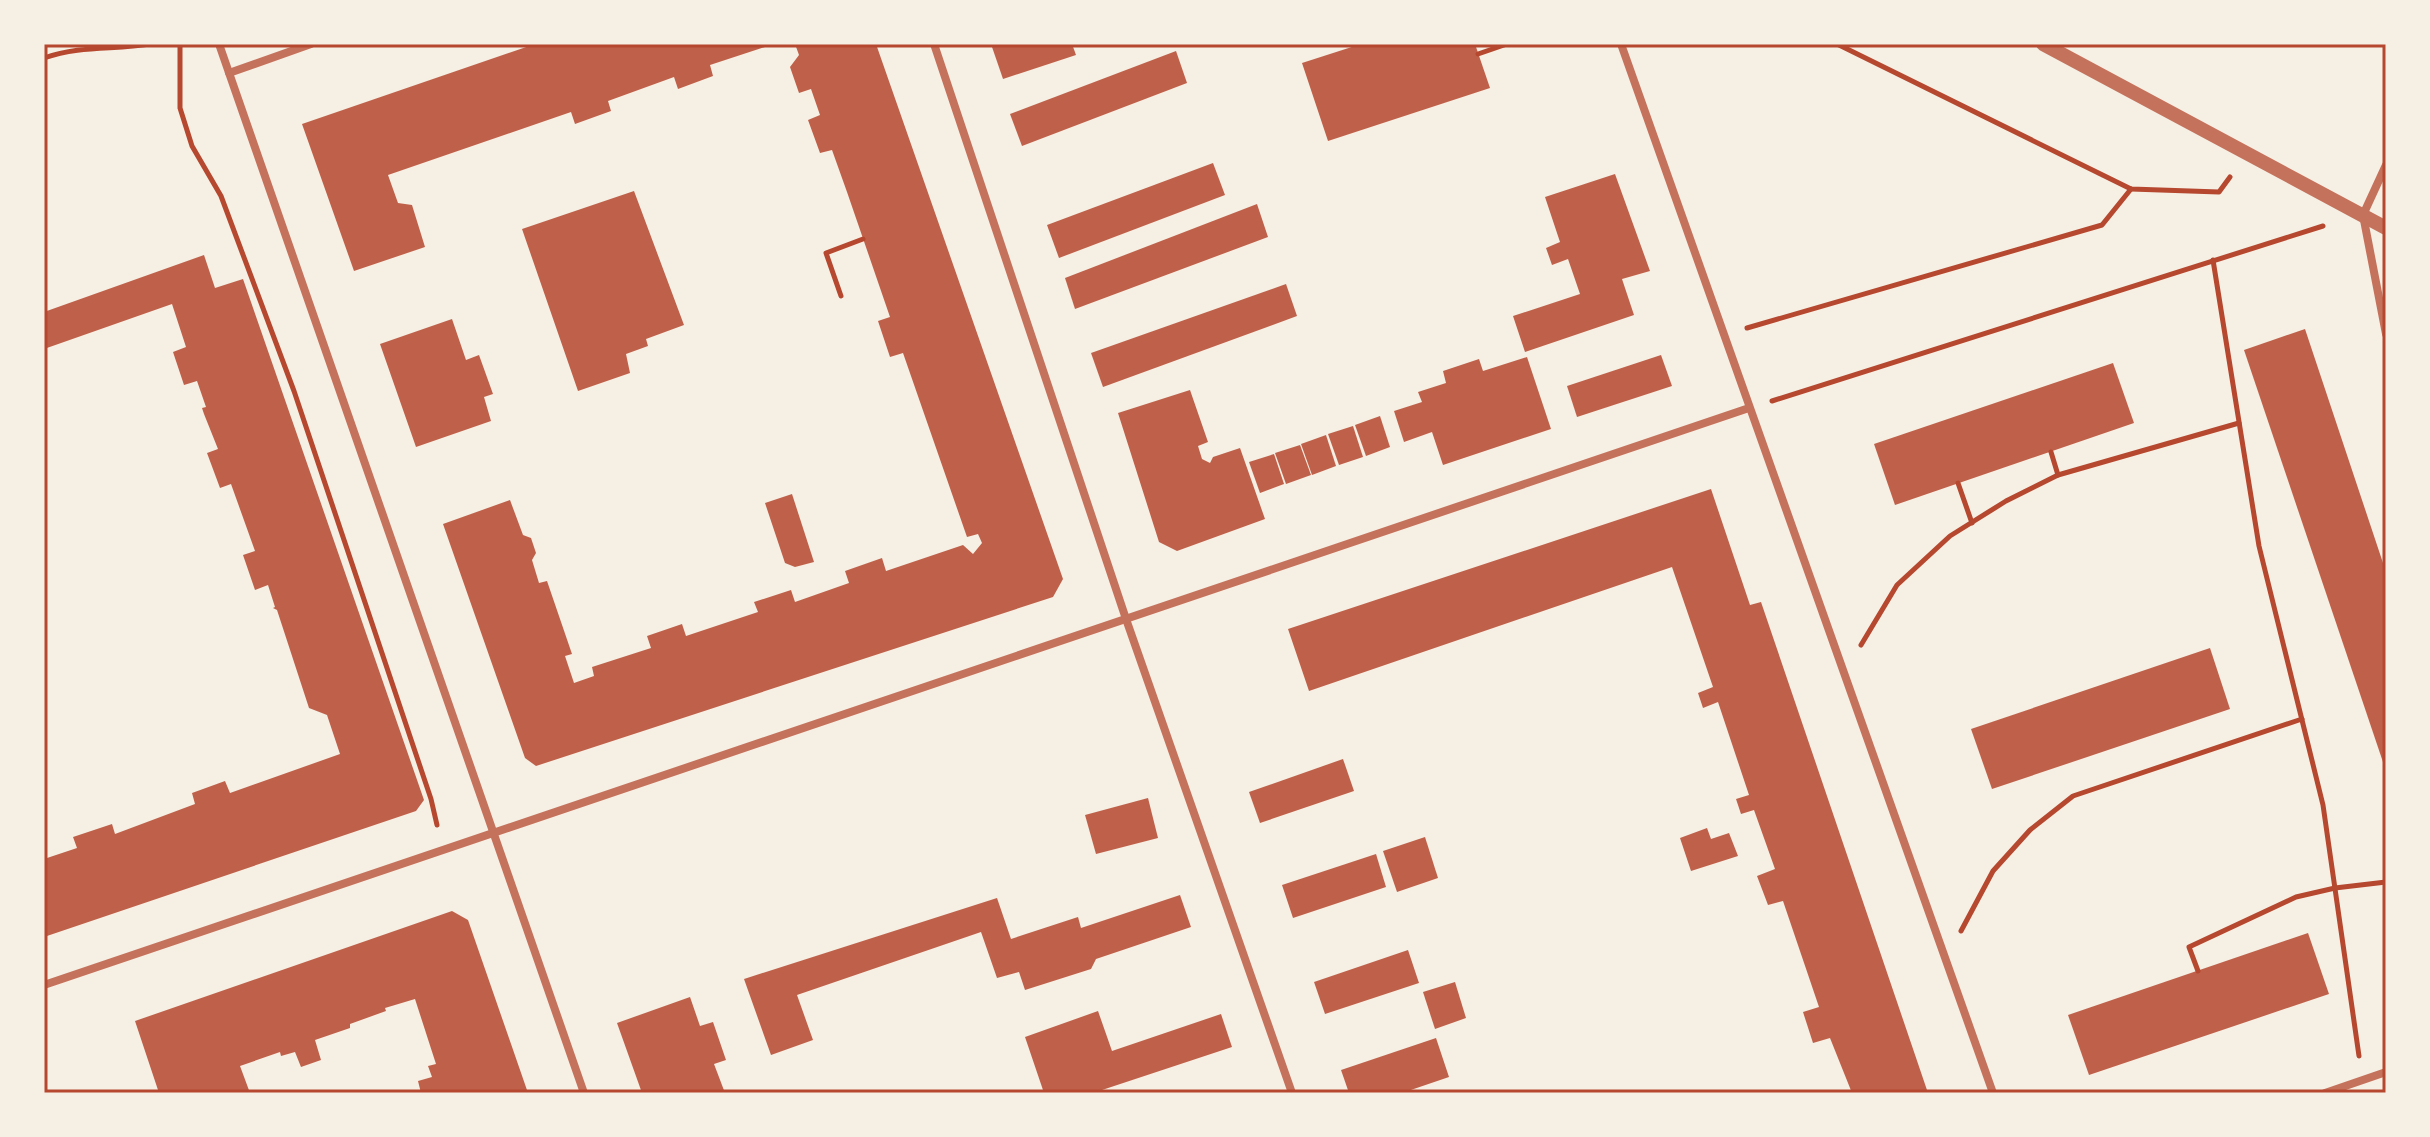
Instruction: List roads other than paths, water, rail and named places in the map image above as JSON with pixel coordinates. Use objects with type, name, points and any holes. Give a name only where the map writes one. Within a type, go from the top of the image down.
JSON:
[{"type":"street","points":[[219,44],[584,1093]]},
{"type":"street","points":[[229,73],[311,44]]},
{"type":"street","points":[[934,44],[1126,619],[1292,1093]]},
{"type":"street","points":[[1621,44],[1993,1093]]},
{"type":"street","points":[[2043,44],[2386,228]]},
{"type":"street","points":[[2386,165],[2363,215],[2386,334]]},
{"type":"street","points":[[44,985],[1749,408]]},
{"type":"street","points":[[2325,1093],[2386,1072]]}]
